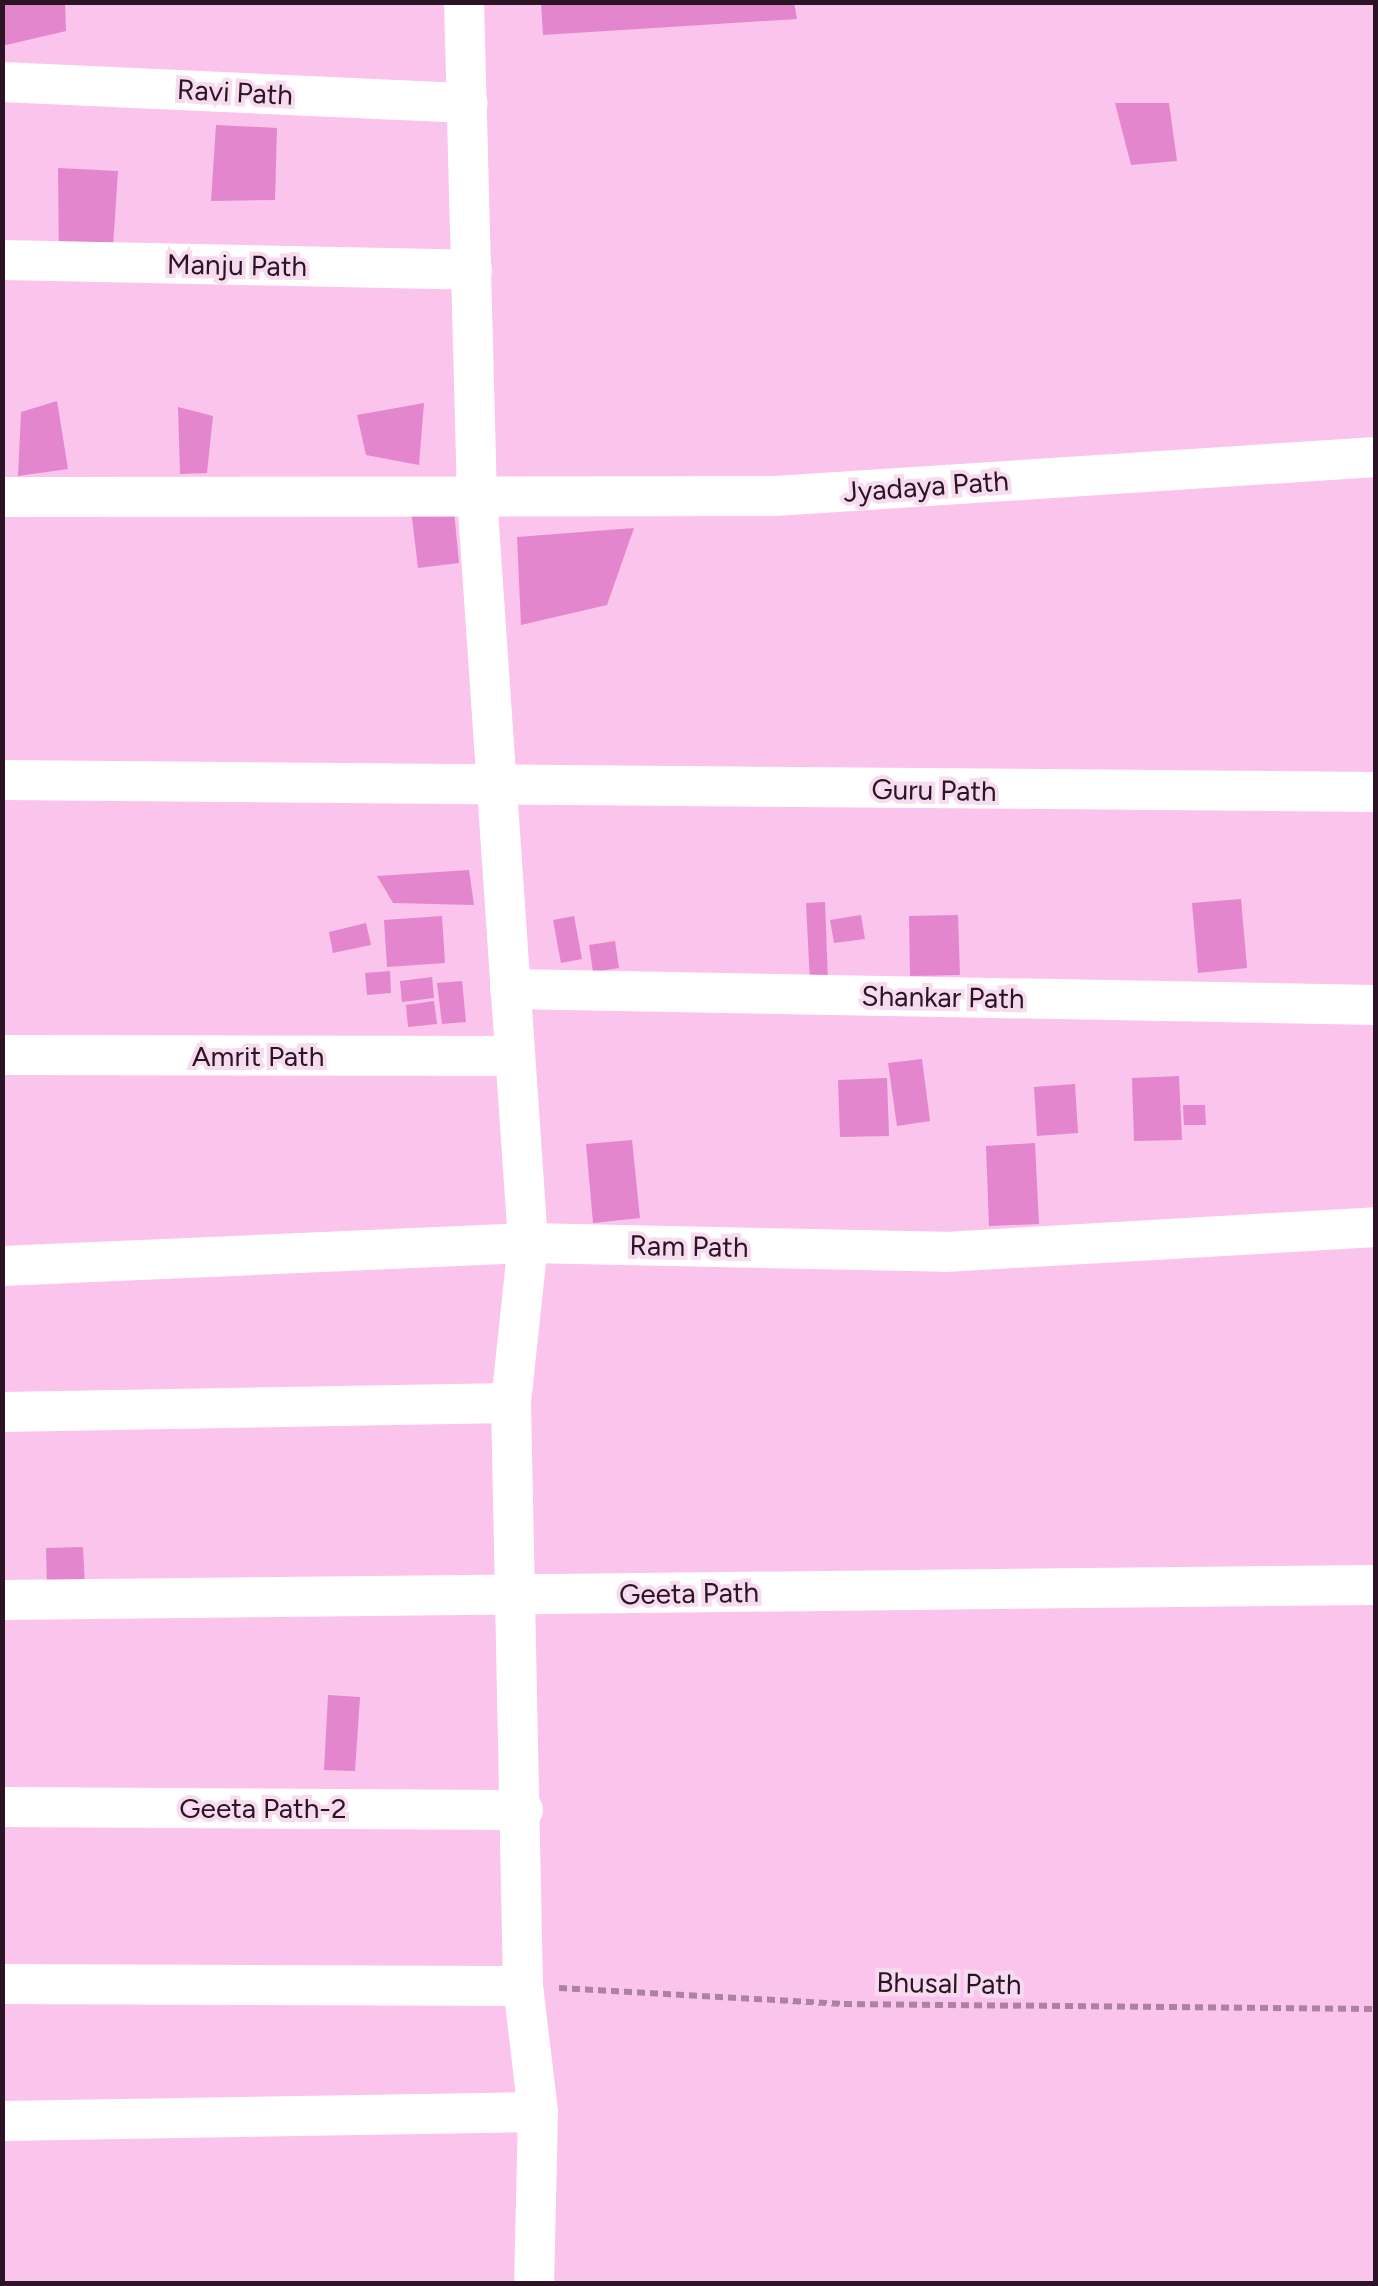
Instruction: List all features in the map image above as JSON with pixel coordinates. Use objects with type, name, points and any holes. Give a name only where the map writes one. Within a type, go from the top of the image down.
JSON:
[{"type":"street","points":[[464,2],[477,496],[492,782],[528,1243],[511,1403],[523,1810],[523,1986],[538,2112],[534,2284]]},
{"type":"street","name":"Ravi Path","points":[[2,82],[468,103]]},
{"type":"street","name":"Manju Path","points":[[2,260],[472,270]]},
{"type":"street","name":"Jyadaya Path","points":[[2,497],[775,496],[1376,457]]},
{"type":"street","name":"Guru Path","points":[[2,780],[1376,792]]},
{"type":"street","name":"Shankar Path","points":[[510,988],[1376,1005]]},
{"type":"street","name":"Amrit Path","points":[[2,1055],[514,1056]]},
{"type":"street","name":"Ram Path","points":[[2,1266],[528,1243],[944,1252],[1376,1227]]},
{"type":"street","points":[[2,1412],[511,1403]]},
{"type":"street","name":"Geeta Path","points":[[2,1600],[1376,1585]]},
{"type":"street","name":"Geeta Path-2","points":[[2,1807],[523,1810]]},
{"type":"street","points":[[2,1984],[523,1986]]},
{"type":"street","points":[[2,2121],[538,2112]]},
{"type":"path","name":"Bhusal Path","points":[[523,1986],[844,2004],[1376,2009]]},
{"type":"building","points":[[2,2],[65,2],[66,31],[2,46]]},
{"type":"building","points":[[541,2],[794,2],[797,19],[543,35]]},
{"type":"building","points":[[1115,103],[1169,103],[1177,161],[1131,165]]},
{"type":"building","points":[[216,125],[277,128],[275,200],[211,201]]},
{"type":"building","points":[[58,168],[118,171],[112,262],[59,261]]},
{"type":"building","points":[[57,401],[68,469],[18,476],[21,412]]},
{"type":"building","points":[[424,403],[419,465],[366,455],[357,415]]},
{"type":"building","points":[[178,407],[213,416],[207,473],[180,474]]},
{"type":"building","points":[[453,500],[459,563],[418,568],[410,501]]},
{"type":"building","points":[[634,528],[607,605],[521,625],[517,537]]},
{"type":"building","points":[[469,870],[474,905],[393,903],[377,876]]},
{"type":"building","points":[[1241,899],[1247,968],[1198,973],[1192,903]]},
{"type":"building","points":[[825,902],[828,982],[810,983],[806,903]]},
{"type":"building","points":[[861,915],[865,939],[834,943],[830,920]]},
{"type":"building","points":[[958,915],[960,975],[910,976],[909,916]]},
{"type":"building","points":[[442,916],[445,963],[387,967],[384,920]]},
{"type":"building","points":[[574,916],[582,959],[561,963],[553,920]]},
{"type":"building","points":[[366,923],[371,945],[333,953],[329,932]]},
{"type":"building","points":[[615,941],[619,968],[593,972],[589,945]]},
{"type":"building","points":[[390,971],[391,993],[367,995],[365,973]]},
{"type":"building","points":[[432,977],[434,998],[402,1002],[400,981]]},
{"type":"building","points":[[462,981],[466,1022],[442,1024],[437,983]]},
{"type":"building","points":[[434,1001],[437,1024],[408,1027],[406,1005]]},
{"type":"building","points":[[922,1059],[930,1121],[897,1126],[888,1063]]},
{"type":"building","points":[[1179,1076],[1182,1140],[1134,1141],[1132,1078]]},
{"type":"building","points":[[887,1078],[889,1136],[840,1137],[838,1080]]},
{"type":"building","points":[[1075,1084],[1078,1133],[1037,1136],[1034,1087]]},
{"type":"building","points":[[1183,1105],[1205,1105],[1206,1125],[1184,1125]]},
{"type":"building","points":[[632,1140],[640,1218],[593,1223],[586,1144]]},
{"type":"building","points":[[1035,1143],[1039,1224],[989,1226],[986,1146]]},
{"type":"building","points":[[83,1547],[85,1588],[47,1589],[46,1548]]},
{"type":"building","points":[[328,1695],[360,1697],[355,1771],[324,1770]]}]
